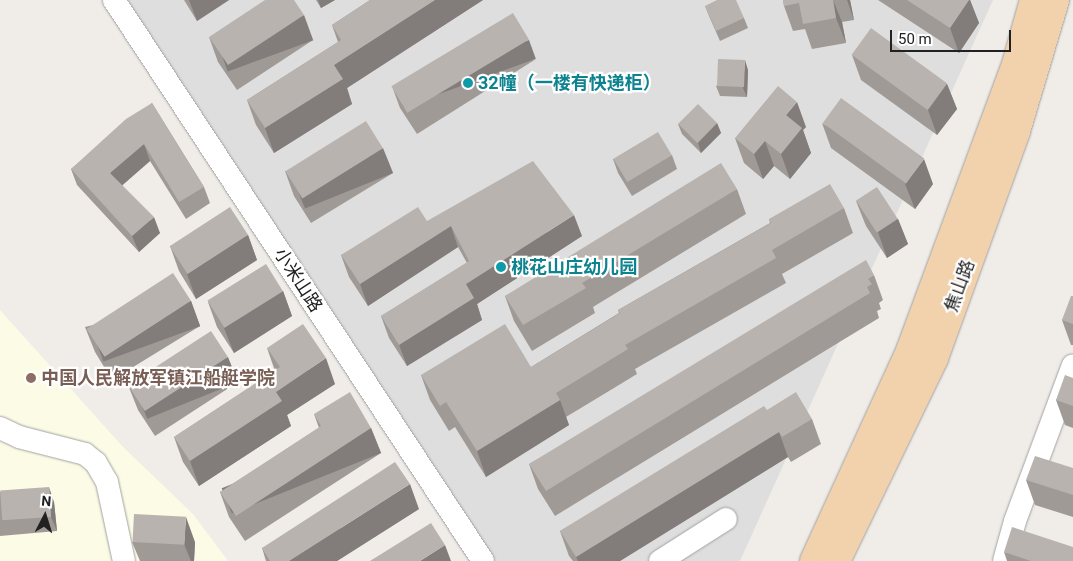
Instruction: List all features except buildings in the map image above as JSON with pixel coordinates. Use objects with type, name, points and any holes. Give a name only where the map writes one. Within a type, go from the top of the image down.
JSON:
[{"type":"main road","name":"焦山路","points":[[814,561],[910,351],[1017,61],[1034,0]]},
{"type":"main road","name":"焦山路","points":[[836,561],[934,358],[1016,131],[1055,0]]},
{"type":"street","name":"小米山路","points":[[114,0],[483,561]]},
{"type":"street","points":[[1004,561],[1015,521],[1073,365]]},
{"type":"street","points":[[0,428],[19,437],[85,454],[96,463],[107,482],[124,561]]},
{"type":"street","points":[[660,561],[726,519]]},
{"type":"shaded area","points":[[108,0],[993,0],[740,561],[481,561]]},
{"type":"shaded area","name":"中国人民解放军镇江船艇学院","points":[[0,310],[123,447],[193,514],[228,561],[0,561]]},
{"type":"place","name":"32幢（一楼有快递柜）","points":[[468,83]]},
{"type":"place","name":"桃花山庄幼儿园","points":[[501,267]]},
{"type":"place","name":"中国人民解放军镇江船艇学院","points":[[31,378]]}]
